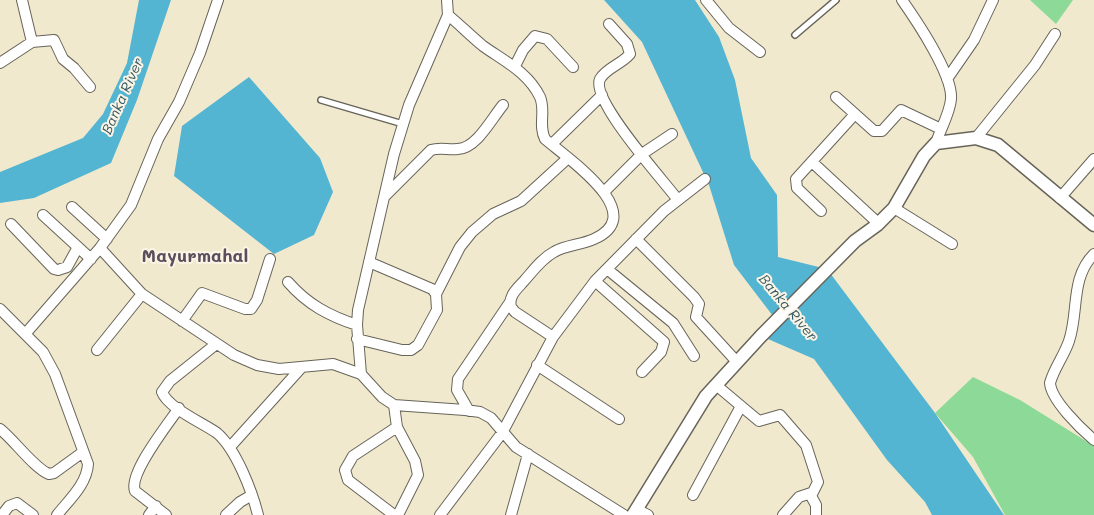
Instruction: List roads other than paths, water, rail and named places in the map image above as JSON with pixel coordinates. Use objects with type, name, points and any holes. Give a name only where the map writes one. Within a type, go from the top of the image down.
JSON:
[{"type":"street","points":[[22,0],[32,42]]},
{"type":"street","points":[[26,333],[91,259],[131,206],[158,139],[178,102],[200,53],[218,0]]},
{"type":"street","points":[[360,374],[357,325],[384,197],[403,124],[426,64],[448,15],[447,0]]},
{"type":"street","points":[[706,0],[729,28],[760,52]]},
{"type":"street","points":[[639,513],[688,422],[716,385],[761,336],[855,241],[894,208],[924,156],[936,143],[951,100],[948,80],[918,23],[902,0]]},
{"type":"street","points":[[948,80],[974,40],[993,0]]},
{"type":"street","points":[[448,15],[489,50],[515,66],[540,98],[542,109],[541,130],[552,144],[604,192],[614,209],[612,222],[605,233],[595,239],[555,252],[547,257],[515,292],[458,379],[457,390],[469,411]]},
{"type":"street","points":[[610,24],[627,44],[630,54],[601,78],[599,84],[602,95],[616,122],[678,200]]},
{"type":"street","points":[[976,138],[1036,65],[1054,34]]},
{"type":"street","points":[[515,66],[522,50],[535,36],[547,39],[573,67]]},
{"type":"street","points":[[0,63],[32,42],[54,40],[64,59],[90,86]]},
{"type":"street","points":[[552,144],[602,95]]},
{"type":"street","points":[[836,97],[870,128],[878,132],[901,110],[941,129]]},
{"type":"street","points":[[384,197],[430,150],[439,147],[460,149],[468,146],[502,105]]},
{"type":"street","points":[[821,211],[797,188],[795,183],[798,175],[855,114]]},
{"type":"street","points":[[604,192],[642,154],[672,134]]},
{"type":"street","points":[[936,143],[976,138],[998,145],[1060,198],[1092,220]]},
{"type":"street","points":[[358,340],[402,350],[411,350],[418,345],[437,310],[436,294],[460,247],[472,232],[493,214],[520,201],[568,158]]},
{"type":"street","points":[[1060,198],[1084,174],[1094,158]]},
{"type":"street","points":[[812,162],[878,223]]},
{"type":"street","points":[[440,515],[502,433],[553,337],[594,281],[678,200],[705,179]]},
{"type":"street","points":[[72,207],[107,239]]},
{"type":"street","points":[[894,208],[952,244]]},
{"type":"street","points":[[43,215],[91,259]]},
{"type":"street","points":[[11,224],[54,269],[58,270],[67,267],[78,247]]},
{"type":"street","points":[[636,240],[694,297],[699,304],[696,317],[737,362]]},
{"type":"street","points":[[100,248],[142,294],[215,345],[257,364],[279,369],[333,364],[360,374],[394,405],[480,412],[491,418],[502,433],[528,454],[624,515]]},
{"type":"street","points":[[1094,254],[1088,260],[1079,279],[1069,340],[1050,384],[1055,396],[1094,440]]},
{"type":"street","points":[[182,321],[202,293],[245,309],[251,309],[257,300],[270,259]]},
{"type":"street","points":[[369,262],[423,283],[436,294]]},
{"type":"street","points":[[607,269],[673,323],[694,356]]},
{"type":"street","points":[[594,281],[664,342],[661,352],[642,372]]},
{"type":"street","points":[[288,282],[308,303],[327,314],[357,325]]},
{"type":"street","points":[[98,350],[142,294]]},
{"type":"street","points":[[510,302],[515,312],[553,337]]},
{"type":"street","points":[[0,309],[43,352],[55,374],[88,464],[87,473],[82,483],[57,515]]},
{"type":"street","points":[[215,345],[164,387],[164,397],[218,434],[230,446],[252,495],[258,515]]},
{"type":"street","points":[[537,365],[619,419]]},
{"type":"street","points":[[230,446],[302,367]]},
{"type":"street","points":[[716,385],[759,421],[780,415],[800,437],[812,458],[818,482],[817,488],[811,493],[799,497],[783,515]]},
{"type":"street","points":[[394,405],[397,427],[415,461],[418,475],[396,515],[348,480],[345,470],[353,456],[397,427]]},
{"type":"street","points":[[693,495],[741,406]]},
{"type":"street","points":[[166,515],[135,491],[133,486],[140,465],[179,408]]},
{"type":"street","points":[[0,429],[18,444],[39,468],[49,474],[54,473],[84,452]]},
{"type":"street","points":[[512,515],[528,454]]},
{"type":"street","points":[[811,493],[816,505],[816,515]]},
{"type":"street","points":[[226,515],[240,502],[252,495]]},
{"type":"street","points":[[2,515],[9,506],[17,503],[33,515]]},
{"type":"street","points":[[149,515],[156,506]]},
{"type":"lane","points":[[795,35],[836,0]]},
{"type":"lane","points":[[321,100],[403,124]]},
{"type":"water","name":"Banka River","points":[[139,0],[171,0],[137,100],[111,163],[34,198],[0,203],[0,172],[83,138],[103,114],[127,63]]},
{"type":"water","name":"Banka River","points":[[604,0],[695,0],[719,37],[735,80],[751,158],[777,195],[778,257],[827,269],[935,413],[1004,515],[932,515],[925,502],[887,460],[814,359],[761,336],[776,320],[734,265],[709,185],[642,42]]},
{"type":"water","points":[[249,77],[320,158],[333,192],[314,235],[274,254],[174,176],[182,126]]},
{"type":"district","name":"Mayurmahal","points":[[195,256]]}]
